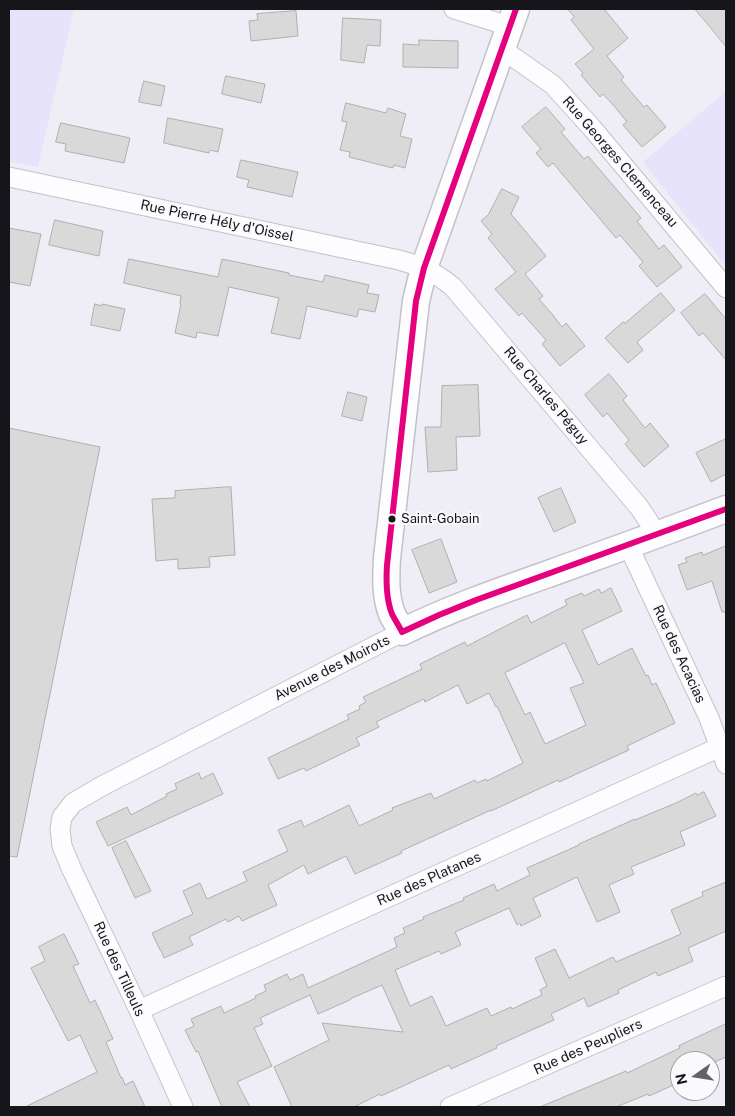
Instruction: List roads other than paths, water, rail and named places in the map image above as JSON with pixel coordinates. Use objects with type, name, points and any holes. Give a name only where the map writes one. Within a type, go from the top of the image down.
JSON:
[{"type":"street","name":"Rue Georges Clemenceau","points":[[454,9],[509,28],[553,85],[592,128],[726,288]]},
{"type":"street","points":[[402,632],[392,614],[386,579],[416,301],[424,268],[509,28]]},
{"type":"street","name":"Rue Pierre Hély d'Oissel","points":[[9,178],[402,260],[424,268]]},
{"type":"street","name":"Rue Charles Péguy","points":[[424,268],[439,275],[460,294],[640,507],[656,535]]},
{"type":"street","name":"Avenue des Moirots","points":[[60,829],[62,816],[73,803],[110,782],[434,616],[726,509]]},
{"type":"street","name":"Rue des Acacias","points":[[628,545],[709,718],[723,755]]},
{"type":"street","name":"Rue des Platanes","points":[[139,1010],[723,755]]},
{"type":"street","name":"Rue des Tilleuls","points":[[60,829],[62,846],[72,870],[183,1107]]},
{"type":"street","name":"Rue des Peupliers","points":[[450,1107],[726,986]]},
{"type":"place","name":"Saint-Gobain","points":[[392,519]]}]
